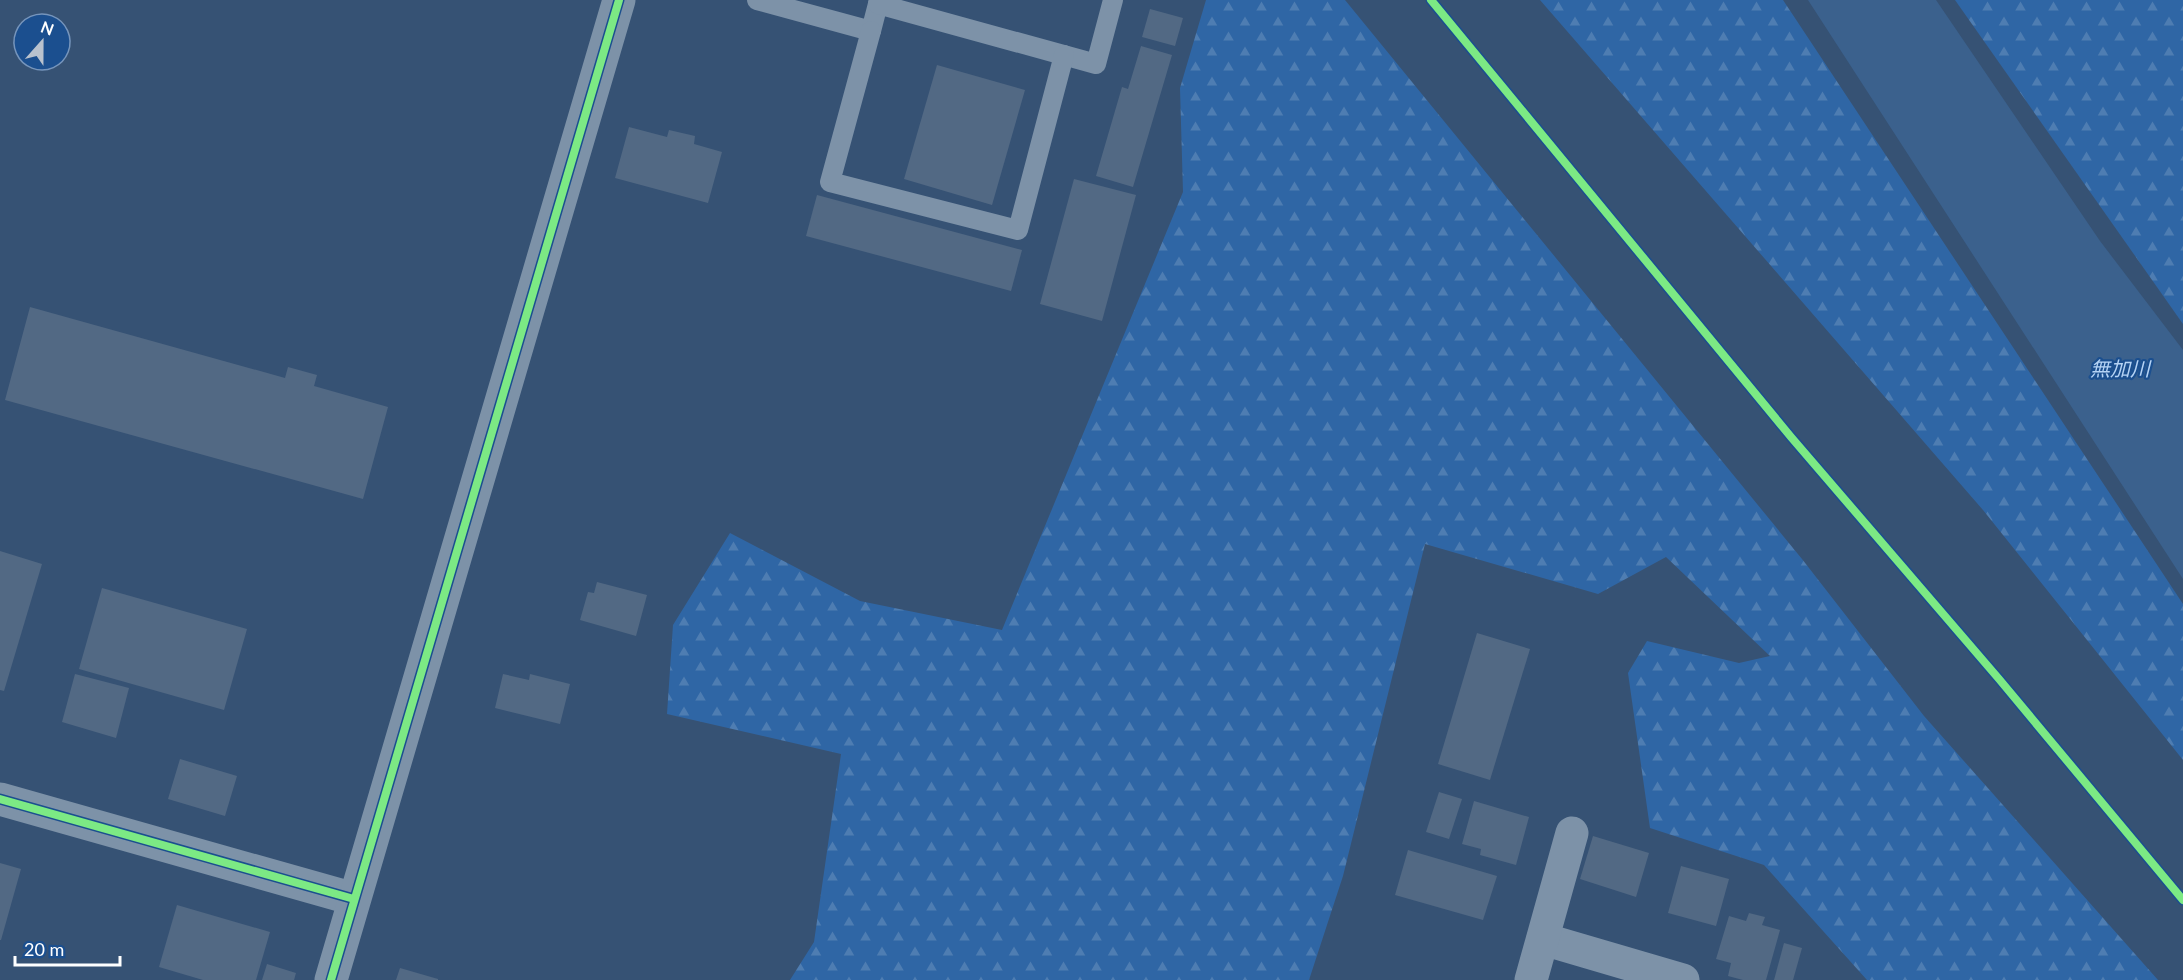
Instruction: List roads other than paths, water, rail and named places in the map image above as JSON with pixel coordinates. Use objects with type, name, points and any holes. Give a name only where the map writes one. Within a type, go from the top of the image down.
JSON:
[{"type":"street","points":[[331,980],[619,0]]},
{"type":"street","points":[[0,799],[354,898]]},
{"type":"street","points":[[1531,980],[1572,833]]},
{"type":"street","points":[[1543,939],[1683,980]]},
{"type":"lane","points":[[757,0],[871,31]]},
{"type":"lane","points":[[1064,55],[1018,230],[830,182],[879,2],[1096,64],[1113,0]]},
{"type":"water","name":"無加川","points":[[1808,0],[1936,0],[2100,241],[2183,350],[2183,579]]}]
